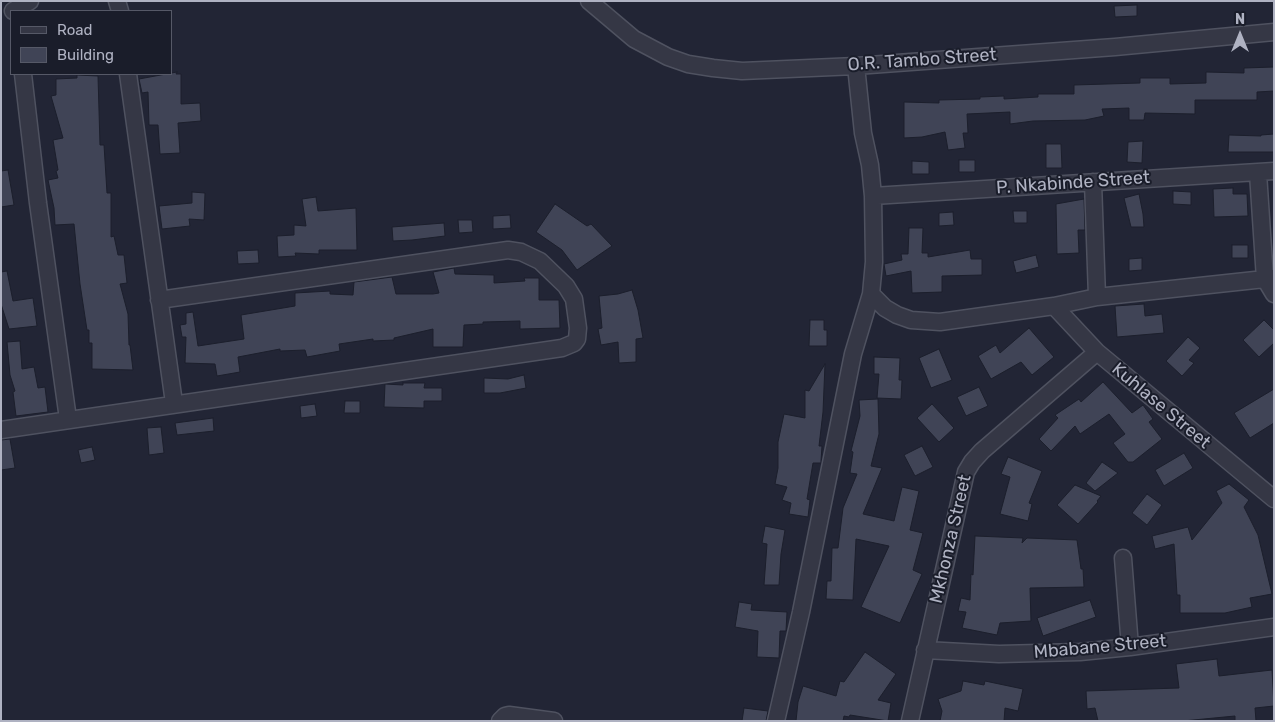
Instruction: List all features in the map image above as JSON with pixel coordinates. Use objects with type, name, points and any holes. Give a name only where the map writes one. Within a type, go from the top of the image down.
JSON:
[{"type":"street","points":[[14,10],[30,1]]},
{"type":"street","name":"O.R. Tambo Street","points":[[589,1],[634,39],[651,50],[688,64],[742,71],[856,66],[1115,47],[1274,32]]},
{"type":"street","points":[[776,721],[803,602],[853,354],[872,294],[874,262],[873,196],[870,165],[863,133],[856,66]]},
{"type":"street","points":[[23,75],[38,202],[68,419]]},
{"type":"street","points":[[128,75],[174,403]]},
{"type":"street","points":[[1266,172],[1270,278],[1274,294]]},
{"type":"street","name":"P. Nkabinde Street","points":[[873,196],[1266,172]]},
{"type":"street","points":[[1093,182],[1097,298]]},
{"type":"street","points":[[1,430],[174,403],[562,348],[570,346],[577,339],[578,328],[576,305],[571,292],[566,286],[540,261],[521,252],[508,250],[159,300]]},
{"type":"street","points":[[872,294],[885,308],[897,315],[925,322],[970,318],[1097,298],[1270,278]]},
{"type":"street","name":"Kuhlase Street","points":[[1054,306],[1097,352],[1274,499]]},
{"type":"street","name":"Mkhonza Street","points":[[910,721],[964,480],[969,466],[982,451],[1097,352]]},
{"type":"street","points":[[1123,558],[1130,647]]},
{"type":"street","name":"Mbabane Street","points":[[925,650],[998,654],[1130,647],[1274,627]]},
{"type":"street","points":[[500,721],[509,715],[554,721]]},
{"type":"building","points":[[1137,5],[1137,16],[1115,17],[1114,6]]},
{"type":"building","points":[[1274,67],[1274,91],[1257,92],[1257,100],[1195,100],[1195,114],[1145,113],[1144,120],[1129,120],[1129,108],[1102,109],[1104,116],[1085,120],[1033,121],[1010,124],[1010,112],[967,114],[968,133],[963,133],[965,148],[948,150],[945,132],[922,137],[904,138],[904,102],[939,103],[939,100],[980,99],[980,97],[1004,96],[1004,99],[1038,97],[1038,94],[1074,94],[1074,85],[1140,83],[1140,78],[1170,78],[1170,84],[1206,83],[1206,72],[1244,73],[1244,68]]},
{"type":"building","points":[[177,72],[176,74],[181,74],[181,104],[200,103],[201,121],[178,123],[180,153],[160,154],[158,125],[149,125],[148,92],[142,93],[139,79],[172,75],[172,73]]},
{"type":"building","points":[[77,75],[98,76],[100,145],[104,145],[107,193],[111,193],[111,237],[114,236],[118,255],[124,255],[127,283],[120,284],[128,314],[129,345],[133,370],[92,369],[92,343],[89,343],[89,330],[87,330],[80,284],[74,224],[55,225],[54,208],[48,180],[58,178],[53,140],[63,138],[51,96],[56,95],[56,79],[77,78]]},
{"type":"building","points":[[1274,134],[1274,152],[1228,152],[1229,135],[1261,136]]},
{"type":"building","points":[[1143,141],[1142,163],[1127,162],[1128,142]]},
{"type":"building","points":[[1046,144],[1061,144],[1062,168],[1046,168]]},
{"type":"building","points":[[959,160],[975,160],[975,172],[959,172]]},
{"type":"building","points":[[912,161],[929,162],[929,174],[912,174]]},
{"type":"building","points":[[8,170],[14,205],[1,207],[1,171]]},
{"type":"building","points":[[1233,188],[1233,194],[1247,194],[1248,216],[1214,217],[1213,189]]},
{"type":"building","points":[[1173,191],[1191,192],[1191,205],[1173,204]]},
{"type":"building","points":[[192,192],[205,193],[204,220],[189,219],[190,226],[162,229],[159,206],[192,203]]},
{"type":"building","points":[[1139,194],[1144,227],[1131,227],[1124,198]]},
{"type":"building","points":[[316,197],[318,211],[356,208],[357,250],[319,250],[319,254],[295,253],[296,256],[278,257],[277,236],[294,235],[294,225],[306,226],[302,199]]},
{"type":"building","points":[[1084,199],[1085,230],[1078,230],[1079,253],[1057,254],[1056,204]]},
{"type":"building","points":[[555,204],[587,226],[591,224],[612,246],[577,270],[562,250],[536,232]]},
{"type":"building","points":[[1013,211],[1027,211],[1027,223],[1014,223]]},
{"type":"building","points":[[953,212],[954,225],[939,226],[939,213]]},
{"type":"building","points":[[510,215],[511,228],[493,229],[493,216]]},
{"type":"building","points":[[458,220],[472,220],[473,232],[459,233]]},
{"type":"building","points":[[444,223],[445,236],[393,241],[392,227]]},
{"type":"building","points":[[909,228],[923,228],[922,253],[928,253],[928,257],[970,250],[971,259],[982,259],[982,275],[942,276],[942,292],[912,293],[911,271],[886,276],[884,264],[902,260],[901,254],[908,254]]},
{"type":"building","points":[[1232,245],[1248,245],[1248,258],[1232,258]]},
{"type":"building","points":[[258,250],[259,263],[238,264],[237,251]]},
{"type":"building","points":[[1036,255],[1039,267],[1016,273],[1013,261]]},
{"type":"building","points":[[1142,258],[1142,270],[1129,271],[1129,259]]},
{"type":"building","points":[[454,268],[455,274],[494,275],[494,283],[525,281],[524,278],[539,278],[539,300],[559,300],[560,328],[520,329],[520,321],[483,322],[483,324],[464,325],[463,347],[433,347],[433,329],[394,338],[394,340],[373,341],[373,339],[339,344],[340,351],[307,357],[305,350],[280,351],[280,349],[238,357],[240,372],[217,376],[215,364],[185,363],[186,337],[182,337],[180,325],[186,324],[186,313],[193,312],[198,346],[244,339],[241,315],[295,306],[295,293],[330,291],[330,294],[353,295],[354,282],[392,277],[396,294],[433,294],[439,293],[433,272]]},
{"type":"building","points":[[7,271],[13,301],[33,298],[37,326],[9,329],[1,304],[1,272]]},
{"type":"building","points":[[632,290],[643,338],[636,339],[636,362],[619,363],[618,342],[601,345],[598,329],[602,328],[599,296]]},
{"type":"building","points":[[1144,304],[1145,316],[1162,314],[1164,333],[1117,337],[1115,306]]},
{"type":"building","points":[[810,320],[824,320],[824,330],[827,330],[827,346],[809,346]]},
{"type":"building","points":[[1264,320],[1274,330],[1274,343],[1259,357],[1243,340]]},
{"type":"building","points":[[1029,328],[1054,357],[1032,375],[1021,362],[991,379],[978,356],[996,345],[1000,353]]},
{"type":"building","points":[[1188,337],[1200,348],[1189,360],[1194,363],[1182,376],[1166,361]]},
{"type":"building","points":[[20,341],[22,369],[34,367],[38,388],[45,387],[48,412],[16,416],[13,392],[15,391],[10,375],[7,342]]},
{"type":"building","points":[[939,349],[952,380],[931,388],[919,358]]},
{"type":"building","points":[[874,357],[900,358],[899,380],[902,380],[901,399],[877,398],[879,374],[874,374]]},
{"type":"building","points":[[825,364],[823,412],[819,446],[822,446],[821,463],[813,463],[807,499],[810,500],[808,517],[789,514],[791,503],[782,500],[787,487],[775,484],[778,468],[778,442],[784,414],[805,418],[805,390],[809,391]]},
{"type":"building","points":[[524,375],[526,388],[500,393],[484,393],[484,378],[508,379]]},
{"type":"building","points":[[1103,382],[1132,413],[1143,405],[1153,419],[1149,422],[1162,439],[1133,462],[1128,462],[1113,443],[1125,434],[1109,414],[1080,434],[1075,426],[1051,451],[1039,439],[1058,418],[1055,415],[1079,399],[1081,402]]},
{"type":"building","points":[[403,383],[425,383],[424,388],[442,388],[442,401],[424,401],[424,408],[384,407],[385,384],[403,385]]},
{"type":"building","points":[[979,387],[988,406],[966,416],[957,397]]},
{"type":"building","points":[[1274,389],[1274,423],[1250,438],[1234,413]]},
{"type":"building","points":[[878,399],[879,434],[871,466],[882,468],[863,514],[894,521],[902,487],[919,491],[910,530],[923,533],[913,570],[922,574],[900,623],[861,607],[889,546],[856,539],[853,600],[826,599],[827,581],[831,581],[832,548],[838,548],[843,508],[857,474],[850,473],[853,452],[851,451],[860,416],[859,400]]},
{"type":"building","points":[[345,401],[360,401],[360,413],[344,413]]},
{"type":"building","points":[[315,404],[317,416],[301,418],[300,406]]},
{"type":"building","points":[[932,404],[954,428],[939,442],[917,418]]},
{"type":"building","points":[[213,418],[214,431],[177,435],[175,423]]},
{"type":"building","points":[[161,427],[164,453],[149,455],[147,428]]},
{"type":"building","points":[[10,439],[15,468],[1,470],[1,440]]},
{"type":"building","points":[[922,446],[933,467],[915,476],[904,455]]},
{"type":"building","points":[[92,447],[95,460],[81,463],[78,450]]},
{"type":"building","points":[[1184,453],[1193,468],[1164,486],[1155,470]]},
{"type":"building","points":[[1008,457],[1042,471],[1029,503],[1032,504],[1028,521],[1000,514],[1010,477],[1001,474]]},
{"type":"building","points":[[1102,462],[1118,473],[1095,491],[1086,483]]},
{"type":"building","points":[[1229,484],[1249,500],[1244,507],[1258,535],[1272,594],[1250,598],[1252,607],[1225,613],[1180,613],[1180,595],[1177,595],[1174,544],[1155,549],[1152,536],[1188,527],[1192,540],[1222,503],[1216,491]]},
{"type":"building","points":[[1075,485],[1101,496],[1078,524],[1057,505]]},
{"type":"building","points":[[1147,494],[1162,505],[1147,525],[1132,513]]},
{"type":"building","points":[[765,526],[785,530],[779,585],[764,585],[767,544],[762,543]]},
{"type":"building","points":[[975,536],[1023,538],[1022,543],[1027,538],[1077,540],[1081,569],[1083,569],[1084,587],[1030,588],[1031,621],[1000,623],[997,635],[962,628],[966,612],[958,611],[961,598],[970,600]]},
{"type":"building","points":[[1090,600],[1096,617],[1043,636],[1037,618]]},
{"type":"building","points":[[739,602],[752,604],[751,610],[787,612],[786,631],[780,631],[779,658],[757,657],[758,631],[735,627]]},
{"type":"building","points":[[865,652],[896,674],[878,700],[891,703],[888,721],[850,715],[849,717],[844,716],[843,721],[796,721],[798,702],[803,686],[836,696],[840,681],[844,682]]},
{"type":"building","points":[[1217,659],[1219,676],[1272,670],[1274,706],[1255,708],[1256,721],[1235,721],[1235,716],[1183,721],[1098,721],[1095,708],[1087,709],[1086,691],[1179,688],[1176,664]]},
{"type":"building","points":[[963,681],[984,685],[985,681],[1023,689],[1018,711],[1005,708],[1004,721],[940,721],[942,711],[938,699],[961,691]]},
{"type":"building","points":[[744,708],[768,711],[766,721],[742,721]]}]
